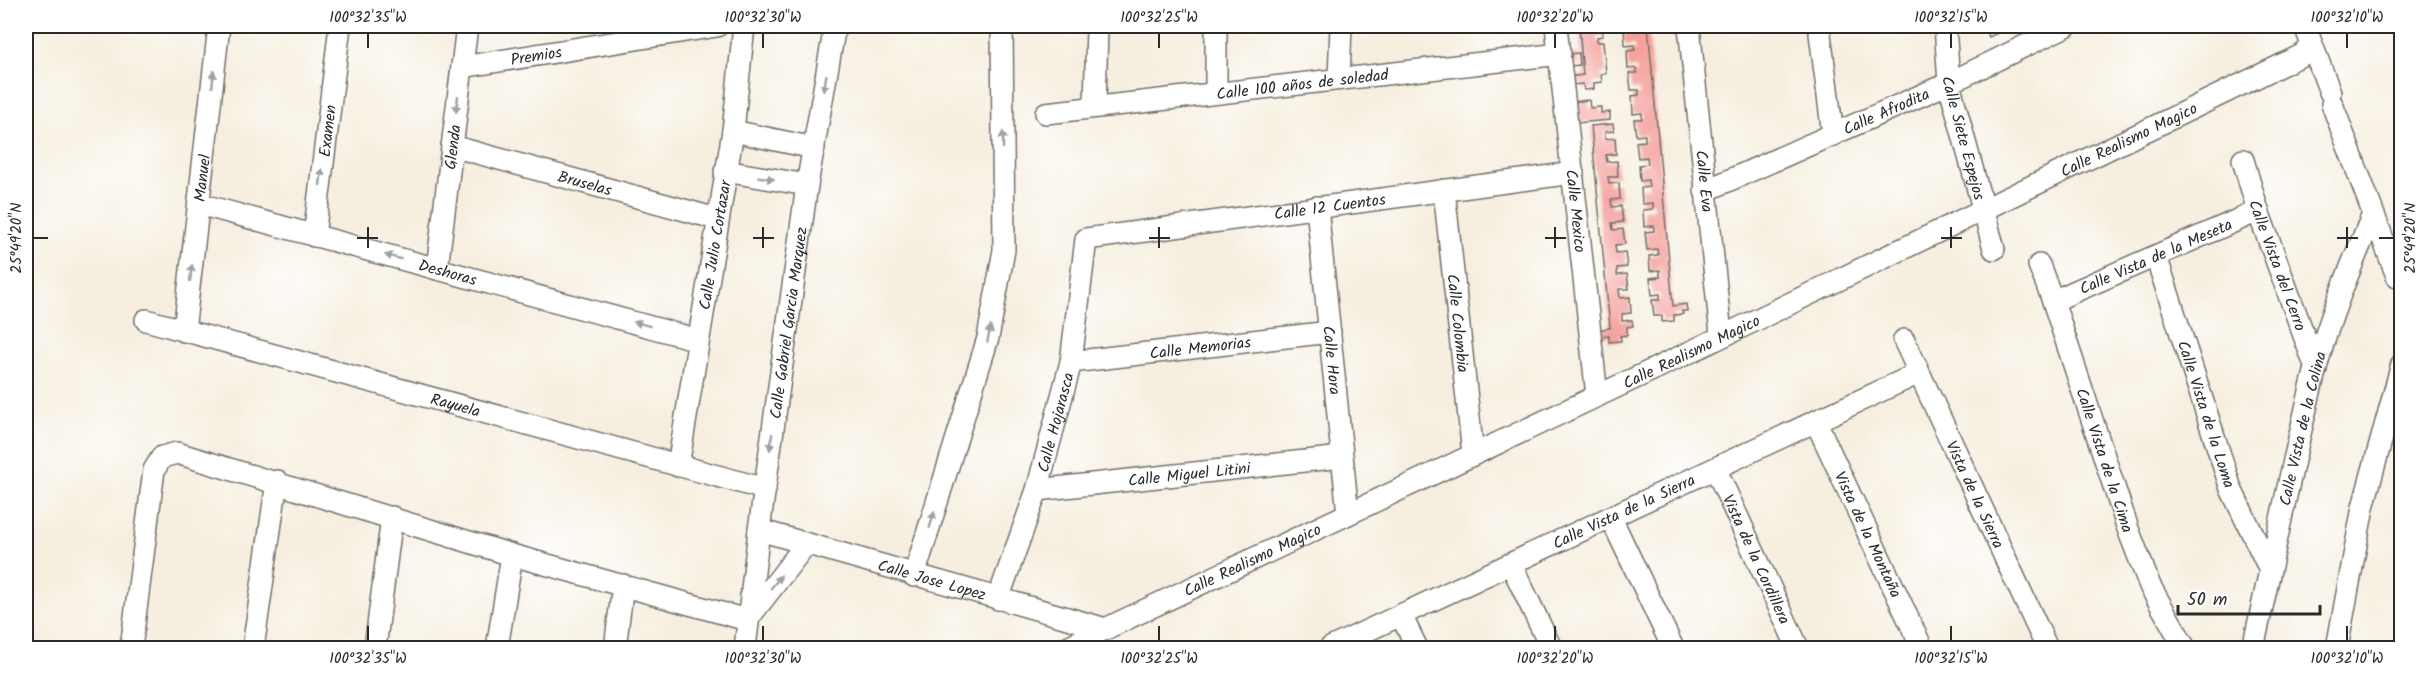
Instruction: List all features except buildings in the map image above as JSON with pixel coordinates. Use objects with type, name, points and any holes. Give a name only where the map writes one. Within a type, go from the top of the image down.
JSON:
[{"type":"street","name":"Manuel","points":[[184,331],[219,26]]},
{"type":"street","name":"Examen","points":[[314,236],[340,26]]},
{"type":"street","name":"Glenda","points":[[437,269],[467,26]]},
{"type":"street","name":"Premios","points":[[462,67],[717,26]]},
{"type":"street","name":"Calle Julio Cortazar","points":[[678,466],[733,131],[744,26]]},
{"type":"street","name":"Calle Gabriel Garcia Marquez","points":[[745,648],[807,185],[835,26]]},
{"type":"street","points":[[914,576],[988,338],[1004,250],[1002,26]]},
{"type":"street","points":[[1095,107],[1097,26]]},
{"type":"street","points":[[1216,26],[1216,93]]},
{"type":"street","points":[[1339,79],[1341,26]]},
{"type":"street","name":"Calle Mexico","points":[[1556,26],[1597,396]]},
{"type":"street","name":"Calle Eva","points":[[1689,26],[1722,335]]},
{"type":"street","points":[[1819,26],[1833,135]]},
{"type":"street","name":"Calle Siete Espejos","points":[[1945,26],[1949,83],[1994,249]]},
{"type":"street","name":"Calle Afrodita","points":[[1705,191],[1949,83],[2066,26]]},
{"type":"street","points":[[2305,26],[2397,276]]},
{"type":"street","name":"Calle Realismo Magico","points":[[1065,648],[1597,396],[2302,55],[2312,46]]},
{"type":"street","name":"Calle 100 años de soledad","points":[[1046,113],[1560,54]]},
{"type":"street","points":[[733,131],[814,148]]},
{"type":"street","name":"Bruselas","points":[[452,146],[717,219]]},
{"type":"street","name":"Calle Vista del Cerro","points":[[2243,160],[2258,211],[2316,368]]},
{"type":"street","points":[[725,171],[807,185]]},
{"type":"street","name":"Calle 12 Cuentos","points":[[1086,239],[1573,173]]},
{"type":"street","name":"Calle Colombia","points":[[1444,190],[1473,454]]},
{"type":"street","name":"Deshoras","points":[[199,204],[698,340]]},
{"type":"street","name":"Calle Hora","points":[[1317,207],[1348,514]]},
{"type":"street","name":"Calle Vista de la Meseta","points":[[2053,301],[2258,211]]},
{"type":"street","name":"Calle Vista de la Colina","points":[[2253,648],[2269,568],[2316,368],[2336,303],[2373,214]]},
{"type":"street","name":"Calle Hojarasca","points":[[998,599],[1037,490],[1071,362],[1086,239]]},
{"type":"street","name":"Calle Vista de la Loma","points":[[2156,256],[2231,489],[2269,568]]},
{"type":"street","name":"Calle Vista de la Cima","points":[[2039,265],[2128,529],[2150,586],[2185,648]]},
{"type":"street","name":"Rayuela","points":[[146,320],[765,489]]},
{"type":"street","name":"Calle Memorias","points":[[1071,362],[1330,332]]},
{"type":"street","name":"Vista de la Sierra","points":[[1904,340],[2047,648]]},
{"type":"street","points":[[2337,648],[2363,507],[2402,364]]},
{"type":"street","name":"Calle Vista de la Sierra","points":[[1330,648],[1919,374]]},
{"type":"street","name":"Vista de la Montaña","points":[[1816,422],[1922,648]]},
{"type":"street","points":[[131,648],[154,470],[162,457],[177,453],[277,481],[512,555],[747,620],[806,544]]},
{"type":"street","name":"Calle Miguel Litini","points":[[1037,490],[1342,457]]},
{"type":"street","name":"Vista de la Cordillera","points":[[1716,470],[1798,648]]},
{"type":"street","points":[[253,648],[277,481]]},
{"type":"street","points":[[375,648],[392,517]]},
{"type":"street","points":[[1611,518],[1673,648]]},
{"type":"street","name":"Calle Jose Lopez","points":[[759,530],[1106,629]]},
{"type":"street","points":[[497,648],[512,555]]},
{"type":"street","points":[[1511,564],[1551,648]]},
{"type":"street","points":[[615,648],[623,585]]},
{"type":"street","points":[[1401,615],[1417,648]]}]
